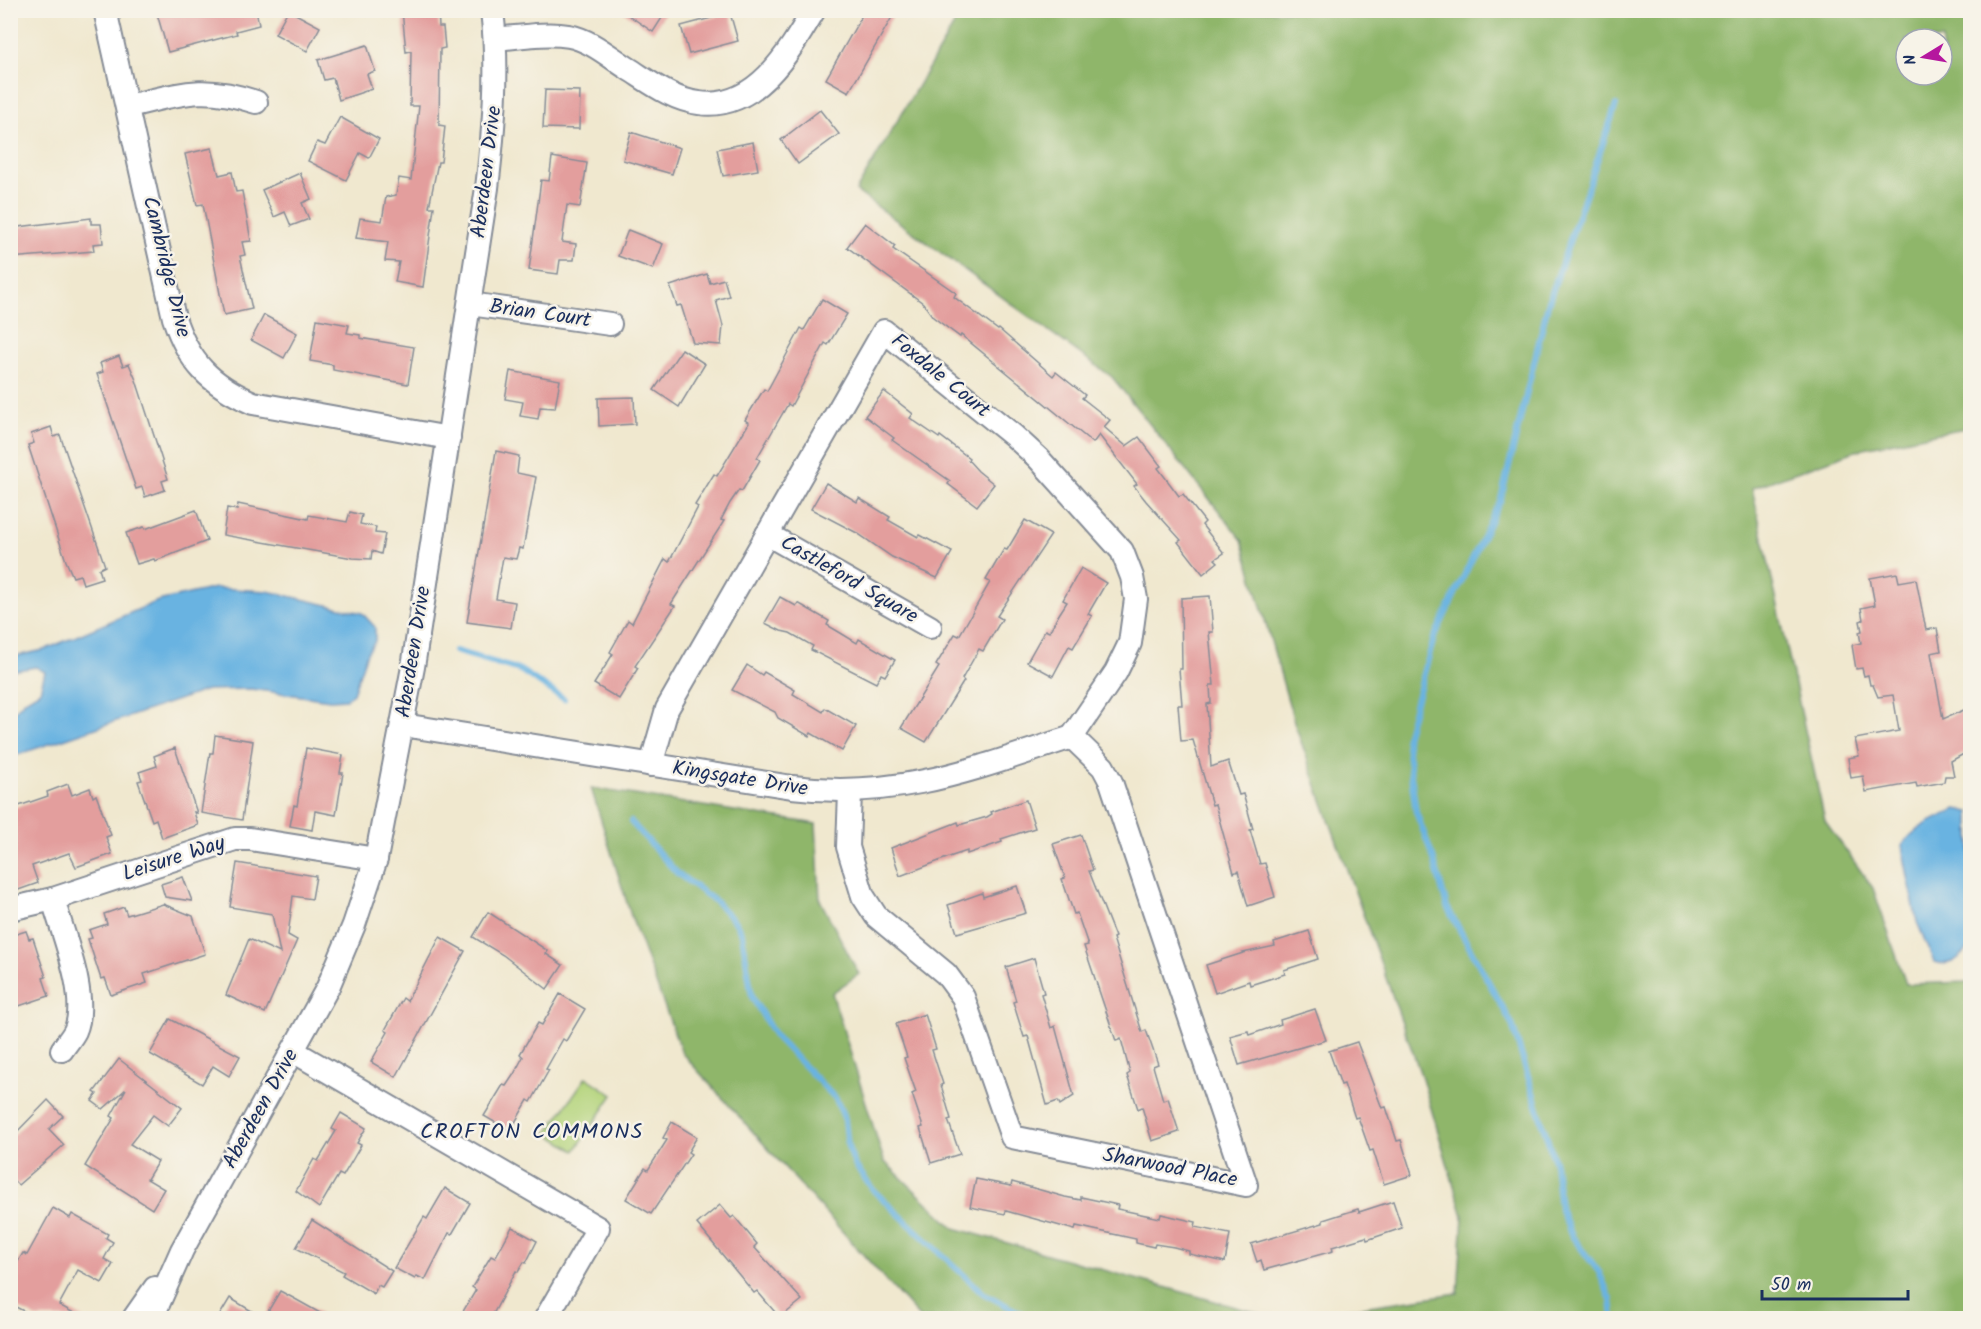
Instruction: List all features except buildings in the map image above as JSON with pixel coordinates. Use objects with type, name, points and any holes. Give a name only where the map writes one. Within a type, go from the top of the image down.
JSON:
[{"type":"street","name":"Cambridge Drive","points":[[105,10],[174,318],[182,341],[209,377],[227,391],[253,403],[449,438]]},
{"type":"street","name":"Aberdeen Drive","points":[[152,1318],[182,1250],[328,987],[354,925],[376,860],[403,725],[470,304],[495,113],[496,39],[492,10]]},
{"type":"street","points":[[496,39],[570,36],[588,43],[662,90],[700,104],[721,103],[740,97],[772,72],[790,52],[814,10]]},
{"type":"street","points":[[128,106],[193,91],[213,91],[256,102]]},
{"type":"street","name":"Brian Court","points":[[470,304],[610,324]]},
{"type":"street","name":"Foxdale Court","points":[[651,765],[666,709],[884,331],[1030,450],[1122,552],[1132,577],[1136,599],[1130,643],[1116,672],[1072,736]]},
{"type":"street","name":"Castleford Square","points":[[767,534],[930,627]]},
{"type":"street","name":"Kingsgate Drive","points":[[403,725],[792,787],[850,792],[921,784],[1072,736]]},
{"type":"street","name":"Sharwood Place","points":[[850,792],[848,847],[862,896],[876,916],[946,974],[963,997],[1012,1137],[1246,1185],[1111,782],[1103,767],[1072,736]]},
{"type":"street","name":"Leisure Way","points":[[10,909],[53,899],[235,839],[250,839],[376,860]]},
{"type":"street","points":[[53,899],[78,989],[79,1009],[75,1030],[62,1050]]},
{"type":"street","points":[[293,1052],[598,1228],[546,1318]]},
{"type":"street","name":"Aberdeen Drive","points":[[134,1318],[182,1250]]},
{"type":"green space","points":[[962,11],[1970,11],[1970,427],[1864,448],[1752,488],[1825,821],[1873,888],[1906,984],[1970,982],[1970,1318],[1287,1318],[1458,1293],[1463,1216],[1422,1078],[1295,725],[1242,540],[1112,377],[856,191]]},
{"type":"green space","points":[[591,788],[816,824],[820,900],[859,974],[832,993],[884,1161],[954,1228],[1275,1318],[920,1318],[682,1053],[632,919]]},
{"type":"green space","points":[[586,1077],[613,1095],[575,1151],[547,1133]]},
{"type":"water","points":[[215,588],[267,591],[362,613],[375,627],[375,641],[367,653],[353,693],[346,699],[330,700],[251,689],[207,690],[11,757],[11,715],[25,700],[40,691],[45,672],[36,667],[11,671],[11,657],[44,650],[158,601]]},
{"type":"water","points":[[1957,809],[1970,812],[1970,947],[1954,961],[1940,964],[1934,962],[1917,922],[1902,846],[1920,828]]},
{"type":"waterway","points":[[1613,1318],[1611,1300],[1599,1272],[1572,1236],[1560,1208],[1555,1164],[1512,1024],[1447,907],[1433,857],[1416,812],[1406,737],[1434,638],[1501,499],[1548,304],[1616,105]]},
{"type":"waterway","points":[[455,651],[520,670],[564,699]]},
{"type":"waterway","points":[[631,822],[677,873],[715,901],[736,923],[742,934],[752,997],[775,1036],[836,1099],[845,1120],[848,1147],[855,1165],[874,1191],[983,1293],[1030,1318]]},
{"type":"district","name":"CROFTON COMMONS","points":[[532,1132]]}]
